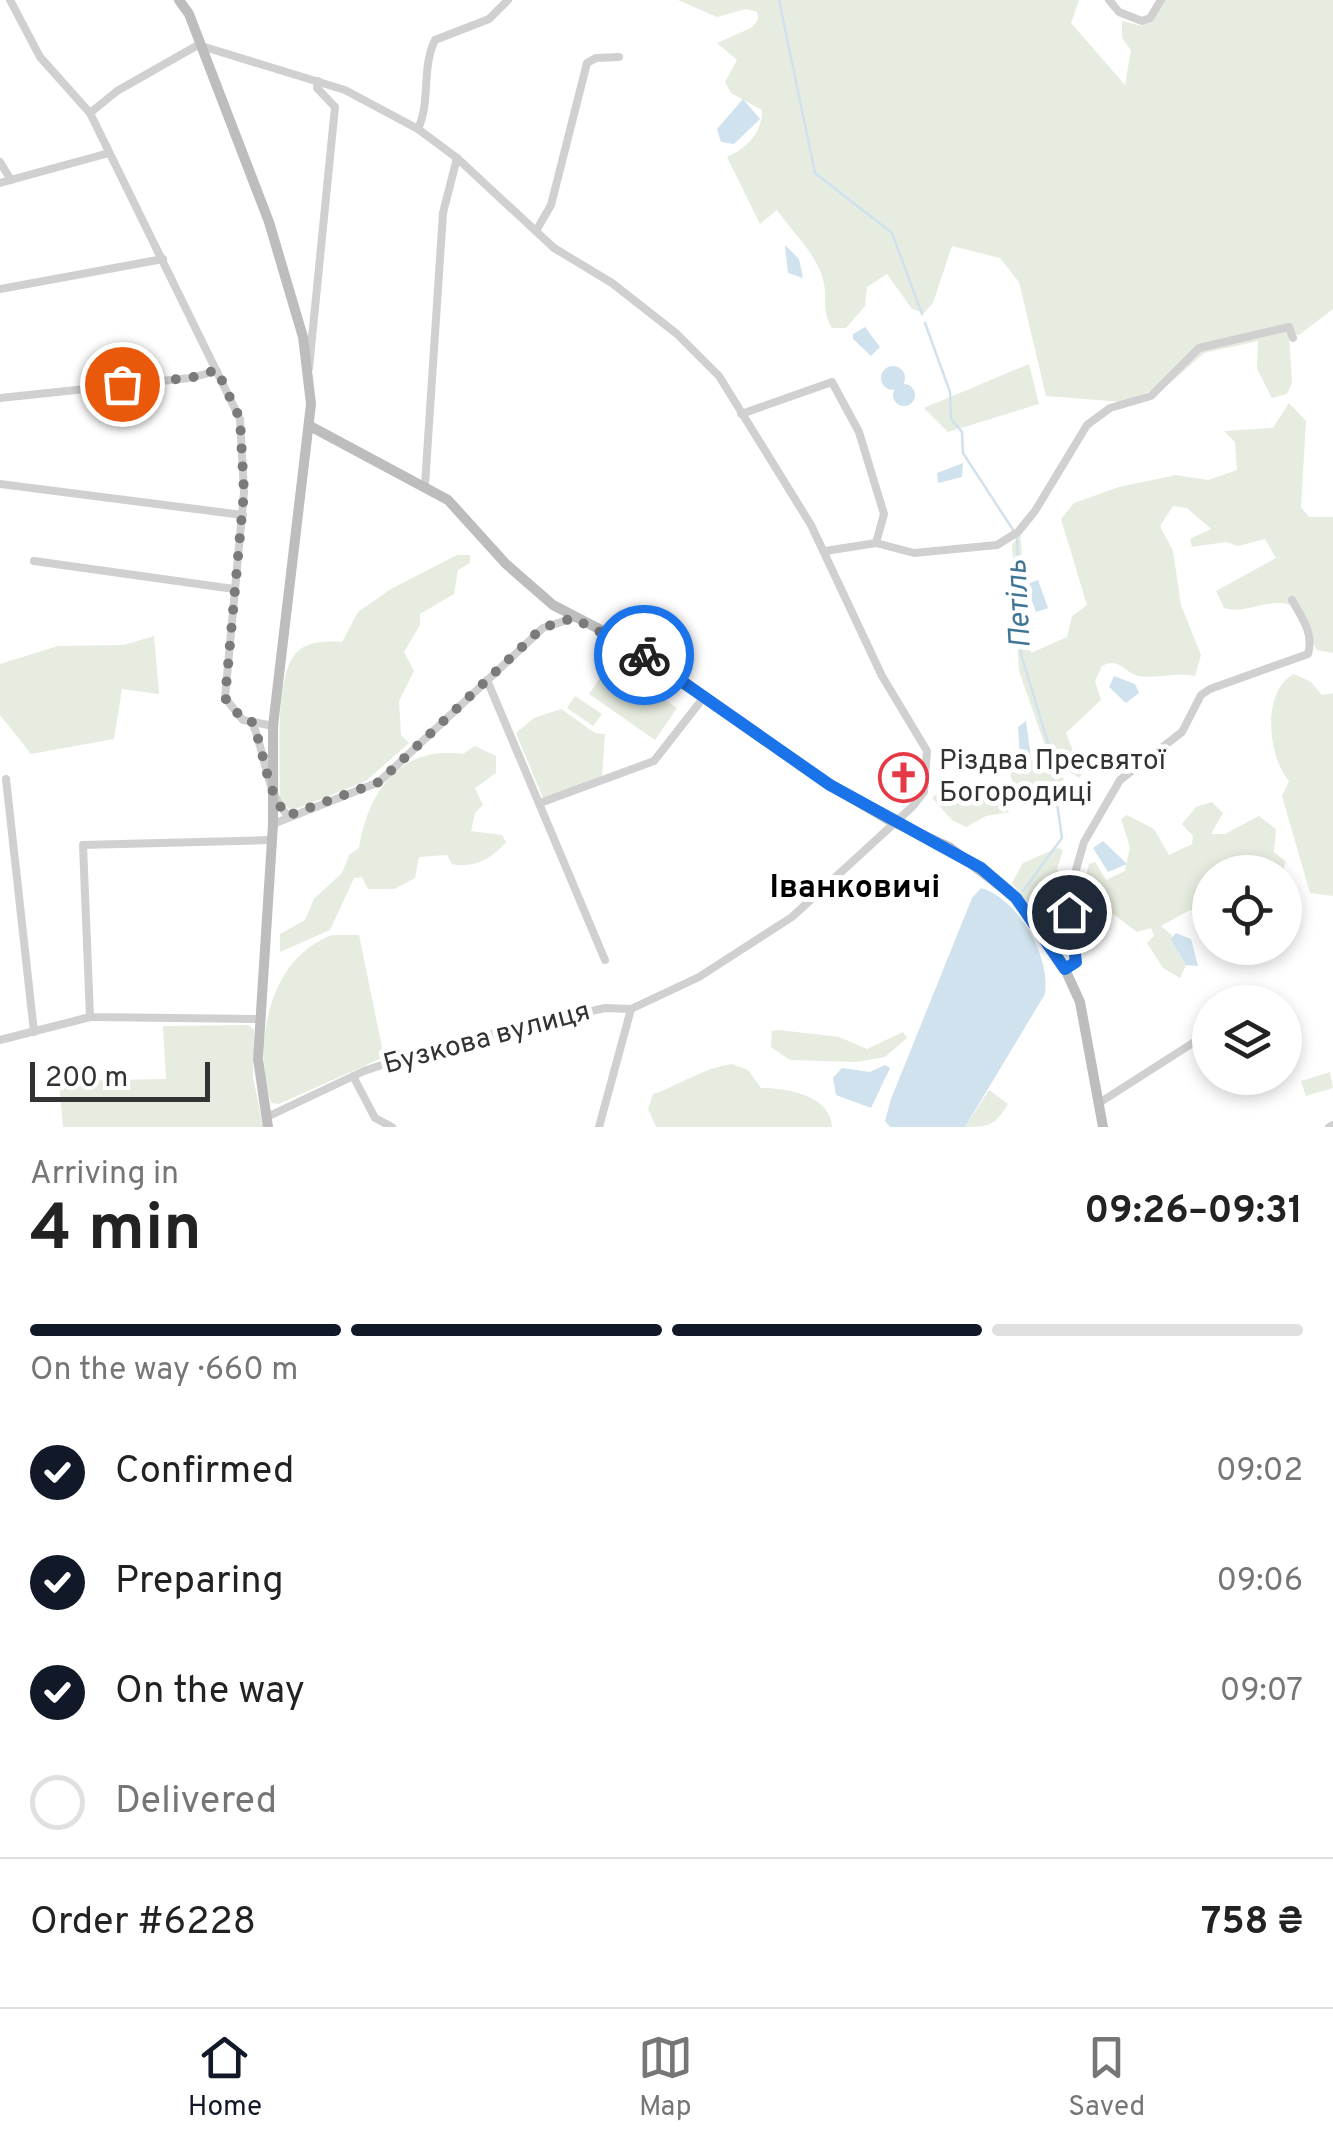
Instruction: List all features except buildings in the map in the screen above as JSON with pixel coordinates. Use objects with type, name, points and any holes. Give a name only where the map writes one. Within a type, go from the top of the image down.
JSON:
[{"type":"street","points":[[10,0],[40,57],[90,113],[240,419],[243,516],[225,698],[243,720],[272,726]]},
{"type":"street","points":[[179,0],[189,14],[269,222],[302,337],[308,375],[310,426],[272,726],[273,824],[259,1019],[260,1084],[268,1122]]},
{"type":"street","points":[[418,129],[425,69],[436,40],[489,19],[508,0]]},
{"type":"street","points":[[1109,0],[1132,20],[1142,21],[1150,18],[1161,0]]},
{"type":"street","points":[[90,113],[117,91],[198,45]]},
{"type":"street","name":"Бузкова вулиця","points":[[198,45],[345,90],[418,129],[457,158],[554,248],[642,304],[677,334],[719,376],[825,550],[882,676],[927,751],[924,792],[898,824],[792,917],[699,977],[632,1009],[604,1008],[478,1035],[353,1076],[268,1122]]},
{"type":"street","points":[[536,231],[552,205],[586,63],[619,58]]},
{"type":"street","points":[[308,375],[335,106],[317,88],[318,82]]},
{"type":"street","points":[[0,183],[110,153]]},
{"type":"street","points":[[425,486],[443,213],[457,158]]},
{"type":"street","points":[[0,162],[12,180]]},
{"type":"street","points":[[0,289],[163,259]]},
{"type":"street","points":[[825,550],[876,543],[914,553],[962,552],[997,546],[1015,534],[1088,425],[1110,408],[1151,396],[1199,348],[1289,327],[1293,338]]},
{"type":"street","points":[[0,398],[190,378],[217,370]]},
{"type":"street","points":[[741,414],[832,382],[860,432],[884,514],[876,543]]},
{"type":"street","points":[[310,426],[425,486],[466,516],[506,564],[573,618],[626,643],[830,785],[898,824],[949,847],[1016,898],[1065,969],[1080,1002],[1104,1127]]},
{"type":"street","points":[[0,484],[243,516]]},
{"type":"street","points":[[34,561],[234,589]]},
{"type":"street","points":[[1065,969],[1076,962],[1071,888],[1084,842],[1120,780],[1182,732],[1201,695],[1210,688],[1308,654],[1312,642],[1292,600]]},
{"type":"street","points":[[273,824],[379,782],[542,628],[573,618]]},
{"type":"street","points":[[487,680],[604,960]]},
{"type":"street","points":[[540,803],[654,761],[704,697]]},
{"type":"street","points":[[252,722],[262,745],[274,799],[287,816]]},
{"type":"street","points":[[6,779],[34,1032]]},
{"type":"street","points":[[90,1017],[84,845],[271,840]]},
{"type":"street","points":[[599,1127],[632,1009]]},
{"type":"street","points":[[0,1040],[90,1017],[259,1019]]},
{"type":"street","points":[[1100,1103],[1192,1044]]},
{"type":"street","points":[[353,1076],[375,1118],[392,1127]]},
{"type":"shaded area","points":[[678,0],[1079,0],[1071,23],[1125,85],[1131,50],[1122,38],[1122,21],[1142,26],[1153,19],[1163,0],[1333,0],[1333,309],[1299,335],[1289,334],[1292,383],[1287,394],[1272,398],[1257,369],[1258,341],[1204,353],[1170,383],[1123,402],[1046,396],[1019,282],[1000,258],[952,246],[933,303],[924,313],[912,309],[887,274],[867,287],[865,306],[846,328],[832,328],[816,262],[777,210],[760,224],[727,157],[752,139],[762,110],[731,93],[725,82],[737,60],[717,43],[751,28],[758,20],[757,12],[746,9],[717,17]]},
{"type":"shaded area","points":[[1029,364],[1039,404],[948,432],[924,408]]},
{"type":"shaded area","points":[[1289,403],[1306,421],[1301,507],[1309,517],[1333,517],[1333,653],[1317,650],[1291,605],[1224,608],[1216,591],[1276,558],[1265,539],[1238,546],[1226,542],[1192,547],[1190,539],[1211,529],[1187,508],[1173,506],[1160,526],[1173,551],[1181,605],[1201,655],[1195,676],[1143,677],[1117,664],[1102,666],[1095,681],[1101,700],[1066,733],[1082,774],[1079,778],[1054,761],[1064,780],[1012,805],[1008,798],[1013,783],[1010,774],[1047,751],[1019,671],[1012,545],[1020,534],[1031,653],[1067,637],[1072,616],[1087,605],[1061,519],[1074,503],[1119,487],[1176,475],[1208,480],[1237,470],[1235,442],[1224,431],[1273,428]]},
{"type":"shaded area","points":[[457,555],[470,555],[470,563],[458,570],[454,594],[420,614],[420,625],[404,652],[414,671],[399,701],[401,735],[409,743],[366,781],[291,811],[280,799],[281,700],[289,664],[301,648],[342,642],[358,612],[391,589]]},
{"type":"shaded area","points":[[154,636],[159,694],[122,689],[114,739],[31,754],[0,715],[0,664],[58,646],[124,645]]},
{"type":"shaded area","points":[[611,662],[677,708],[655,740],[589,694]]},
{"type":"shaded area","points":[[1294,674],[1311,682],[1322,695],[1333,693],[1333,896],[1310,893],[1282,796],[1289,781],[1276,757],[1271,725],[1272,709],[1283,682]]},
{"type":"shaded area","points":[[575,696],[602,714],[593,726],[567,708]]},
{"type":"shaded area","points":[[561,709],[595,733],[605,734],[602,777],[543,798],[516,733],[534,718]]},
{"type":"shaded area","points":[[475,746],[496,756],[496,773],[475,788],[483,805],[475,813],[471,831],[502,835],[506,842],[501,848],[482,861],[467,865],[452,864],[447,855],[419,857],[415,878],[394,889],[368,889],[362,877],[354,878],[330,930],[280,952],[280,934],[305,920],[314,899],[342,873],[349,855],[359,848],[370,808],[391,776],[422,757],[463,754]]},
{"type":"shaded area","points":[[938,793],[1002,800],[1009,812],[986,816],[966,827],[952,820],[932,798]]},
{"type":"shaded area","points":[[1212,802],[1223,813],[1211,834],[1225,834],[1259,816],[1276,829],[1274,852],[1278,855],[1192,855],[1192,910],[1161,926],[1172,935],[1170,939],[1186,965],[1180,978],[1163,968],[1147,943],[1154,936],[1151,928],[1137,932],[1109,911],[1098,918],[1075,915],[1089,864],[1095,862],[1106,880],[1125,871],[1130,847],[1121,819],[1127,815],[1154,829],[1169,855],[1192,844],[1193,836],[1182,824],[1196,807]]},
{"type":"shaded area","points":[[1057,848],[1063,850],[1057,869],[1064,886],[1067,949],[1058,944],[1012,883],[1023,863]]},
{"type":"shaded area","points":[[332,935],[359,935],[384,1057],[279,1104],[271,1103],[264,1055],[271,1006],[293,963],[310,947]]},
{"type":"shaded area","points":[[249,1025],[254,1030],[253,1077],[263,1127],[63,1127],[59,1081],[166,1079],[163,1026]]},
{"type":"shaded area","points":[[772,1031],[839,1037],[867,1049],[903,1032],[907,1038],[885,1057],[856,1062],[790,1060],[771,1047]]},
{"type":"shaded area","points":[[732,1064],[748,1070],[761,1088],[794,1092],[816,1101],[830,1116],[832,1127],[656,1127],[648,1109],[653,1094]]},
{"type":"shaded area","points":[[1330,1072],[1333,1088],[1306,1096],[1302,1081]]},
{"type":"shaded area","points":[[989,1090],[1008,1104],[991,1123],[965,1127]]},
{"type":"water","points":[[743,99],[760,119],[734,144],[721,142],[717,129]]},
{"type":"water","points":[[785,245],[799,259],[803,278],[788,273]]},
{"type":"water","points":[[865,327],[880,347],[871,356],[853,339],[853,334]]},
{"type":"water","points":[[893,366],[905,378],[893,390],[881,378]]},
{"type":"water","points":[[904,384],[912,387],[912,403],[904,406],[896,403],[893,395],[896,387]]},
{"type":"water","points":[[963,463],[962,477],[938,483],[937,473]]},
{"type":"water","points":[[1038,580],[1048,608],[1036,612],[1026,584]]},
{"type":"water","points":[[1114,676],[1135,684],[1139,693],[1126,703],[1109,687]]},
{"type":"water","points":[[1026,721],[1031,758],[1020,756],[1018,727]]},
{"type":"water","points":[[1103,841],[1127,864],[1108,872],[1093,848]]},
{"type":"water","points":[[981,888],[1007,904],[1029,930],[1042,962],[1045,994],[965,1127],[890,1127],[885,1121],[891,1099],[972,898]]},
{"type":"water","points":[[1176,933],[1191,939],[1192,965],[1198,966],[1186,965],[1170,939]]},
{"type":"water","points":[[885,1065],[890,1068],[871,1108],[836,1095],[833,1078],[842,1068],[870,1072]]},
{"type":"waterway","name":"Петіль","points":[[779,0],[815,173],[892,233],[922,314]]},
{"type":"waterway","name":"Петіль","points":[[925,323],[950,392],[951,419],[962,432],[963,453],[1017,536],[1021,654],[1049,746],[1062,838],[1023,891]]},
{"type":"way so far","points":[[122,384],[190,378],[217,370],[240,419],[242,536],[225,698],[243,720],[252,722],[262,745],[265,773],[274,799],[287,816],[379,782],[542,628],[573,618],[644,655]]},
{"type":"place","name":"Різдва Пресвятої Богородиці","points":[[904,778]]},
{"type":"district","name":"Іванковичі","points":[[855,889]]},
{"type":"route","points":[[644,655],[830,785],[981,868],[1016,898],[1065,969],[1076,962],[1069,912]]}]
